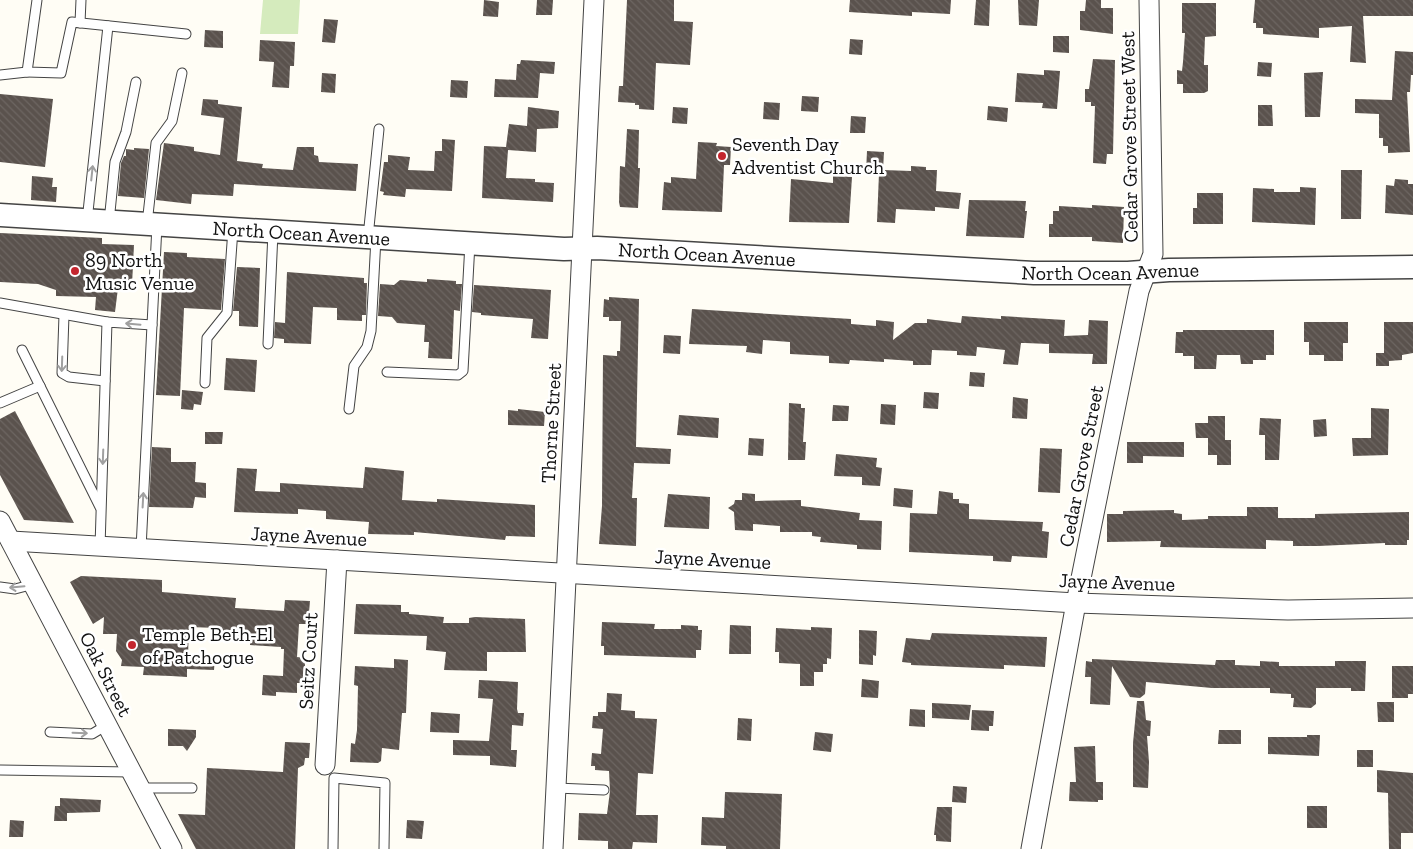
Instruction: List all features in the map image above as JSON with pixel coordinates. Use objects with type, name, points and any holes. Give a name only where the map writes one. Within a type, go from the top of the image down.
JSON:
[{"type":"street","name":"Thorne Street","points":[[553,849],[594,0]]},
{"type":"street","name":"Cedar Grove Street West","points":[[1148,271],[1153,254],[1149,0]]},
{"type":"street","name":"North Ocean Avenue","points":[[0,215],[273,232],[1034,273],[1413,267]]},
{"type":"street","name":"Cedar Grove Street","points":[[1032,849],[1076,603],[1139,291],[1148,271]]},
{"type":"street","name":"Oak Street","points":[[0,521],[35,584],[172,849]]},
{"type":"street","name":"Jayne Avenue","points":[[11,541],[1076,603],[1288,610],[1413,608]]},
{"type":"street","name":"Seitz Court","points":[[325,765],[336,560]]},
{"type":"lane","points":[[27,72],[37,0]]},
{"type":"lane","points":[[80,23],[81,0]]},
{"type":"lane","points":[[0,75],[27,72],[61,73],[72,22],[186,34]]},
{"type":"lane","points":[[98,222],[108,26]]},
{"type":"lane","points":[[141,549],[152,325],[152,225],[156,142],[172,121],[182,73]]},
{"type":"lane","points":[[98,222],[114,162],[126,132],[136,82]]},
{"type":"lane","points":[[349,409],[354,366],[367,347],[372,331],[372,237],[379,128]]},
{"type":"lane","points":[[205,383],[207,338],[227,313],[233,229]]},
{"type":"lane","points":[[268,344],[273,232]]},
{"type":"lane","points":[[387,372],[458,375],[463,371],[470,243]]},
{"type":"lane","points":[[0,303],[107,322],[152,325]]},
{"type":"lane","points":[[64,315],[62,373],[69,378],[105,381]]},
{"type":"lane","points":[[100,546],[107,322]]},
{"type":"lane","points":[[22,350],[101,510]]},
{"type":"lane","points":[[0,403],[40,386]]},
{"type":"lane","points":[[0,587],[16,589],[35,584]]},
{"type":"lane","points":[[50,732],[92,734],[107,725]]},
{"type":"lane","points":[[0,770],[136,780],[192,788]]},
{"type":"lane","points":[[333,849],[334,778],[384,783],[384,849]]},
{"type":"lane","points":[[556,788],[604,790]]},
{"type":"green space","points":[[263,0],[300,0],[298,34],[260,34]]},
{"type":"building","points":[[484,0],[499,2],[498,17],[483,16]]},
{"type":"building","points":[[537,0],[553,0],[552,15],[536,15]]},
{"type":"building","points":[[627,0],[674,0],[674,21],[693,22],[690,65],[656,63],[654,110],[639,109],[639,105],[635,105],[635,103],[618,102],[619,86],[623,86]]},
{"type":"building","points":[[850,0],[951,0],[950,14],[912,12],[912,16],[849,12]]},
{"type":"building","points":[[976,0],[990,0],[989,26],[974,25]]},
{"type":"building","points":[[1018,0],[1039,0],[1037,26],[1019,25]]},
{"type":"building","points":[[1086,0],[1101,0],[1101,8],[1113,8],[1113,34],[1080,30],[1080,11],[1085,11]]},
{"type":"building","points":[[1255,0],[1413,0],[1413,16],[1363,16],[1366,63],[1350,62],[1352,26],[1319,28],[1319,38],[1263,34],[1263,28],[1256,28],[1256,23],[1253,23]]},
{"type":"building","points":[[1182,3],[1216,3],[1216,36],[1205,37],[1204,65],[1208,65],[1208,91],[1204,93],[1183,93],[1183,84],[1177,84],[1177,70],[1182,71],[1185,33],[1182,33]]},
{"type":"building","points":[[324,19],[338,20],[335,43],[322,42]]},
{"type":"building","points":[[205,30],[223,31],[223,48],[204,47]]},
{"type":"building","points":[[1053,36],[1069,36],[1069,53],[1053,52]]},
{"type":"building","points":[[850,39],[863,40],[862,55],[849,54]]},
{"type":"building","points":[[260,40],[295,42],[294,66],[290,66],[289,88],[272,87],[274,62],[259,61]]},
{"type":"building","points":[[1395,51],[1413,52],[1413,75],[1411,75],[1410,92],[1407,92],[1410,152],[1388,153],[1388,146],[1383,146],[1383,138],[1379,138],[1379,114],[1355,113],[1355,99],[1392,100]]},
{"type":"building","points":[[1093,59],[1115,60],[1113,154],[1107,154],[1106,164],[1093,163],[1095,106],[1091,106],[1091,102],[1085,102],[1085,89],[1089,89]]},
{"type":"building","points":[[521,60],[555,62],[554,74],[540,73],[538,98],[494,97],[495,79],[516,80],[517,64],[520,64]]},
{"type":"building","points":[[1258,62],[1272,63],[1271,77],[1257,76]]},
{"type":"building","points":[[1044,70],[1060,71],[1057,109],[1042,108],[1043,103],[1015,102],[1017,73],[1044,75]]},
{"type":"building","points":[[1323,72],[1320,117],[1305,117],[1304,73]]},
{"type":"building","points":[[322,73],[336,74],[335,93],[321,92]]},
{"type":"building","points":[[451,80],[468,81],[467,98],[450,97]]},
{"type":"building","points":[[0,94],[53,99],[45,167],[0,162]]},
{"type":"building","points":[[802,96],[819,97],[818,112],[801,111]]},
{"type":"building","points":[[203,99],[218,100],[218,104],[242,107],[237,161],[263,164],[262,168],[293,170],[297,147],[314,147],[314,155],[318,156],[319,162],[358,164],[356,191],[234,184],[233,196],[192,194],[191,204],[156,200],[164,143],[194,147],[194,151],[220,155],[224,118],[201,115]]},
{"type":"building","points":[[764,102],[780,103],[779,120],[763,119]]},
{"type":"building","points":[[1258,105],[1272,105],[1273,126],[1258,126]]},
{"type":"building","points":[[988,106],[1008,108],[1007,122],[987,120]]},
{"type":"building","points":[[528,107],[559,111],[558,128],[537,129],[536,152],[508,150],[506,178],[535,179],[535,182],[554,183],[553,202],[482,198],[484,146],[506,147],[509,124],[527,126]]},
{"type":"building","points":[[673,107],[688,108],[687,124],[672,123]]},
{"type":"building","points":[[851,116],[866,117],[865,133],[850,133]]},
{"type":"building","points":[[627,129],[639,130],[638,208],[620,207],[619,202],[620,166],[625,167]]},
{"type":"building","points":[[442,139],[455,140],[452,191],[406,189],[405,197],[383,195],[384,192],[380,191],[384,162],[388,162],[388,155],[410,157],[408,170],[434,171],[435,151],[442,151]]},
{"type":"building","points":[[698,142],[717,143],[716,146],[731,147],[730,165],[724,165],[722,212],[662,210],[664,182],[671,183],[671,177],[696,179]]},
{"type":"building","points":[[134,148],[149,149],[144,198],[118,196],[121,163],[124,156],[126,156],[126,149],[134,150]]},
{"type":"building","points":[[867,151],[884,152],[883,170],[911,171],[911,166],[926,167],[926,170],[937,170],[936,191],[961,193],[959,209],[935,207],[935,211],[896,209],[895,223],[877,222],[879,173],[866,172]]},
{"type":"building","points":[[1341,170],[1362,170],[1361,219],[1341,219]]},
{"type":"building","points":[[32,176],[53,178],[52,187],[57,187],[56,202],[31,200]]},
{"type":"building","points":[[833,176],[852,177],[849,223],[789,222],[791,179],[833,183]]},
{"type":"building","points":[[1395,179],[1408,180],[1408,184],[1413,184],[1413,215],[1385,213],[1386,185],[1394,186]]},
{"type":"building","points":[[1300,187],[1316,188],[1315,225],[1252,222],[1253,188],[1274,189],[1274,192],[1300,192]]},
{"type":"building","points":[[1197,193],[1223,193],[1223,224],[1193,224],[1193,208],[1197,208]]},
{"type":"building","points":[[969,200],[1026,201],[1025,211],[1027,211],[1024,238],[966,236]]},
{"type":"building","points":[[1092,205],[1124,207],[1123,243],[1092,241],[1092,237],[1049,237],[1049,224],[1053,224],[1053,211],[1059,211],[1059,206],[1092,208]]},
{"type":"building","points":[[0,233],[102,238],[102,244],[134,245],[132,285],[130,284],[130,289],[118,288],[115,312],[95,310],[96,297],[56,296],[56,290],[38,284],[0,282]]},
{"type":"building","points":[[164,252],[187,253],[187,257],[225,259],[221,310],[184,308],[180,396],[156,395]]},
{"type":"building","points":[[237,267],[260,268],[258,327],[239,326],[239,311],[233,311]]},
{"type":"building","points":[[287,272],[364,278],[364,283],[367,283],[366,315],[362,315],[362,321],[337,320],[337,308],[313,307],[311,344],[284,343],[284,339],[274,338],[275,322],[285,323]]},
{"type":"building","points":[[427,279],[456,281],[456,284],[462,284],[460,311],[454,310],[452,359],[428,358],[429,342],[424,342],[425,325],[397,323],[392,317],[378,316],[380,284],[394,285],[400,280],[427,282]]},
{"type":"building","points":[[474,285],[551,290],[548,339],[531,338],[533,319],[481,315],[481,313],[472,312]]},
{"type":"building","points":[[609,297],[639,299],[636,447],[671,449],[670,464],[634,463],[632,498],[637,498],[636,546],[599,544],[602,506],[603,355],[617,356],[617,351],[620,351],[621,321],[609,321],[609,317],[603,317],[604,299],[609,300]]},
{"type":"building","points":[[692,309],[851,319],[851,324],[876,326],[876,320],[894,322],[893,340],[915,323],[927,323],[927,319],[961,323],[962,316],[1001,319],[1001,316],[1065,320],[1064,336],[1088,335],[1089,320],[1108,321],[1107,364],[1092,364],[1093,354],[1049,353],[1049,344],[1025,343],[1021,343],[1018,365],[1003,364],[1005,350],[977,347],[976,356],[957,355],[957,351],[932,350],[931,365],[913,365],[913,361],[884,359],[884,362],[850,360],[849,364],[829,363],[829,356],[790,354],[790,342],[763,340],[762,354],[746,352],[747,346],[689,344]]},
{"type":"building","points":[[1304,322],[1348,322],[1348,343],[1343,343],[1343,361],[1324,361],[1324,355],[1309,355],[1309,342],[1304,342]]},
{"type":"building","points":[[1384,322],[1413,322],[1413,353],[1402,355],[1402,360],[1389,361],[1389,366],[1376,366],[1376,353],[1384,353]]},
{"type":"building","points":[[1183,330],[1274,330],[1274,355],[1266,355],[1266,360],[1253,360],[1253,364],[1241,364],[1240,355],[1217,355],[1216,369],[1194,369],[1194,356],[1183,356],[1183,353],[1175,353],[1176,332],[1183,332]]},
{"type":"building","points":[[664,335],[681,336],[680,354],[663,353]]},
{"type":"building","points":[[226,358],[257,360],[255,392],[224,390]]},
{"type":"building","points":[[970,372],[985,373],[984,387],[969,386]]},
{"type":"building","points":[[182,390],[203,392],[201,405],[194,404],[193,410],[181,409]]},
{"type":"building","points":[[924,392],[939,393],[938,409],[923,408]]},
{"type":"building","points":[[1013,397],[1028,399],[1027,419],[1012,418]]},
{"type":"building","points":[[789,403],[801,404],[801,408],[805,408],[803,442],[806,442],[805,460],[788,460]]},
{"type":"building","points":[[881,404],[896,405],[895,425],[880,424]]},
{"type":"building","points":[[833,405],[849,406],[848,421],[832,421]]},
{"type":"building","points":[[1371,408],[1389,409],[1388,455],[1353,456],[1352,438],[1371,438]]},
{"type":"building","points":[[518,409],[545,412],[544,426],[508,425],[508,410],[518,411]]},
{"type":"building","points":[[15,411],[74,523],[24,520],[0,475],[0,419]]},
{"type":"building","points":[[679,415],[719,418],[718,438],[677,435]]},
{"type":"building","points":[[1208,416],[1225,416],[1225,440],[1231,440],[1231,465],[1217,465],[1217,455],[1208,455],[1208,438],[1196,438],[1195,423],[1208,423]]},
{"type":"building","points":[[1260,418],[1281,419],[1279,460],[1265,460],[1265,435],[1259,435]]},
{"type":"building","points":[[1326,419],[1327,436],[1314,437],[1313,420]]},
{"type":"building","points":[[205,432],[223,432],[222,444],[205,444]]},
{"type":"building","points":[[749,438],[764,439],[763,456],[748,455]]},
{"type":"building","points":[[1127,442],[1184,442],[1184,457],[1143,456],[1143,463],[1127,463]]},
{"type":"building","points":[[152,447],[171,448],[171,462],[196,462],[195,482],[206,483],[206,498],[195,497],[193,508],[149,507]]},
{"type":"building","points":[[1040,448],[1062,449],[1060,493],[1038,492]]},
{"type":"building","points":[[836,454],[877,458],[876,467],[882,468],[880,486],[862,485],[862,477],[834,476]]},
{"type":"building","points":[[365,467],[404,471],[402,500],[437,502],[437,499],[535,505],[535,537],[506,536],[505,540],[414,532],[414,535],[368,534],[369,522],[326,519],[326,511],[298,509],[298,514],[234,512],[237,468],[257,469],[255,491],[280,492],[280,483],[363,488]]},
{"type":"building","points":[[894,488],[913,490],[912,508],[893,506]]},
{"type":"building","points":[[939,491],[953,493],[953,499],[959,499],[959,503],[969,504],[969,519],[1043,522],[1042,531],[1049,532],[1047,558],[1012,556],[1011,562],[993,561],[993,556],[909,552],[910,513],[937,514]]},
{"type":"building","points":[[742,493],[755,494],[755,501],[801,500],[801,506],[860,513],[859,520],[882,521],[881,550],[857,549],[857,545],[820,542],[821,537],[812,536],[812,532],[780,532],[780,526],[753,524],[753,531],[735,530],[734,512],[728,508],[734,504],[735,500],[742,500]]},
{"type":"building","points":[[668,494],[710,497],[709,529],[664,527]]},
{"type":"building","points":[[1247,507],[1278,507],[1278,518],[1315,518],[1315,514],[1409,512],[1409,540],[1407,540],[1407,545],[1385,545],[1385,543],[1293,546],[1293,541],[1266,540],[1266,549],[1160,547],[1161,541],[1107,542],[1107,514],[1123,514],[1123,511],[1174,510],[1174,513],[1182,514],[1182,520],[1208,519],[1208,516],[1247,516]]},
{"type":"building","points":[[81,576],[162,580],[162,592],[236,598],[235,608],[284,611],[285,600],[310,601],[308,624],[299,624],[297,657],[305,658],[305,683],[297,683],[297,693],[276,692],[276,696],[262,695],[263,675],[283,676],[284,649],[281,649],[281,647],[250,645],[250,639],[217,637],[218,628],[189,627],[188,656],[215,657],[214,670],[187,669],[187,677],[143,675],[144,667],[121,666],[122,660],[116,651],[117,634],[103,634],[104,617],[93,624],[70,582]]},
{"type":"building","points":[[356,604],[401,605],[401,612],[444,617],[443,623],[469,623],[469,618],[475,617],[525,619],[526,652],[487,652],[487,671],[444,670],[446,652],[426,650],[427,636],[354,634]]},
{"type":"building","points":[[602,622],[655,624],[654,629],[681,629],[681,625],[698,626],[698,630],[702,630],[701,650],[696,650],[696,658],[604,655],[604,646],[601,646]]},
{"type":"building","points":[[730,625],[751,626],[751,654],[729,654]]},
{"type":"building","points":[[811,627],[832,628],[831,659],[827,658],[827,664],[823,664],[823,672],[814,672],[814,686],[800,686],[800,664],[779,663],[779,652],[775,652],[776,628],[811,630]]},
{"type":"building","points":[[859,630],[877,631],[876,656],[873,655],[873,665],[859,664]]},
{"type":"building","points":[[932,633],[1047,637],[1045,667],[1004,665],[1004,669],[911,665],[911,663],[902,662],[906,638],[930,640]]},
{"type":"building","points":[[394,659],[408,660],[406,713],[402,713],[399,750],[382,748],[381,761],[378,763],[350,762],[351,743],[355,744],[357,730],[358,686],[354,685],[355,666],[394,668]]},
{"type":"building","points":[[1092,659],[1215,665],[1216,660],[1235,660],[1235,665],[1260,666],[1260,661],[1279,662],[1279,666],[1335,666],[1335,661],[1366,661],[1365,691],[1351,691],[1351,688],[1316,688],[1316,704],[1311,708],[1293,707],[1294,698],[1291,698],[1291,694],[1270,693],[1270,688],[1212,688],[1146,682],[1145,694],[1140,698],[1130,697],[1112,666],[1110,705],[1090,704],[1091,677],[1085,677],[1086,661],[1092,662]]},
{"type":"building","points":[[1392,666],[1413,666],[1413,694],[1408,694],[1408,698],[1392,698]]},
{"type":"building","points":[[862,679],[879,681],[878,698],[861,697]]},
{"type":"building","points":[[479,680],[518,682],[517,709],[518,713],[524,713],[523,726],[512,725],[511,750],[517,750],[516,767],[490,765],[490,756],[453,755],[453,740],[489,741],[493,699],[478,698]]},
{"type":"building","points":[[607,693],[622,694],[621,710],[635,711],[635,718],[657,719],[653,774],[638,773],[636,815],[658,815],[657,843],[633,842],[632,849],[608,849],[608,841],[578,840],[579,813],[607,814],[610,791],[609,771],[595,770],[595,766],[591,766],[592,753],[601,754],[603,729],[592,728],[593,716],[598,716],[598,712],[606,712]]},
{"type":"building","points":[[1137,701],[1144,701],[1146,720],[1151,721],[1150,736],[1147,736],[1148,788],[1133,787],[1133,743]]},
{"type":"building","points":[[1377,702],[1394,702],[1394,722],[1378,722]]},
{"type":"building","points":[[932,703],[971,705],[969,720],[932,718]]},
{"type":"building","points":[[910,709],[925,710],[925,727],[909,726]]},
{"type":"building","points":[[972,710],[994,711],[993,726],[989,726],[989,731],[971,730]]},
{"type":"building","points":[[431,712],[460,714],[459,733],[430,732]]},
{"type":"building","points":[[738,718],[752,719],[751,741],[737,740]]},
{"type":"building","points":[[168,729],[196,730],[196,737],[187,751],[183,746],[168,746]]},
{"type":"building","points":[[1219,730],[1241,730],[1241,744],[1218,744]]},
{"type":"building","points":[[815,732],[833,734],[831,752],[813,750]]},
{"type":"building","points":[[1307,735],[1320,735],[1319,756],[1268,754],[1268,737],[1307,737]]},
{"type":"building","points":[[285,742],[310,743],[309,758],[305,758],[304,765],[298,768],[295,849],[196,849],[178,814],[205,815],[207,768],[283,772]]},
{"type":"building","points":[[1095,746],[1096,782],[1103,782],[1103,800],[1098,800],[1098,802],[1069,801],[1070,782],[1076,782],[1074,747]]},
{"type":"building","points":[[1357,750],[1373,750],[1373,767],[1357,767]]},
{"type":"building","points":[[1377,770],[1413,773],[1413,833],[1401,833],[1401,849],[1389,849],[1388,793],[1377,792]]},
{"type":"building","points":[[953,786],[967,787],[966,803],[952,802]]},
{"type":"building","points":[[725,792],[782,794],[780,849],[726,849],[726,846],[701,845],[702,817],[724,818]]},
{"type":"building","points":[[60,798],[101,800],[100,812],[67,813],[67,821],[54,821],[55,806],[60,806]]},
{"type":"building","points":[[1307,806],[1327,806],[1327,828],[1307,828]]},
{"type":"building","points":[[937,807],[952,807],[951,842],[936,841],[936,835],[934,835]]},
{"type":"building","points":[[10,820],[24,821],[23,837],[9,837]]},
{"type":"building","points":[[407,820],[424,821],[422,839],[406,838]]},
{"type":"place","name":"Seventh Day Adventist Church","points":[[722,156]]},
{"type":"place","name":"89 North Music Venue","points":[[75,271]]},
{"type":"place","name":"Temple Beth-El of Patchogue","points":[[132,645]]}]
